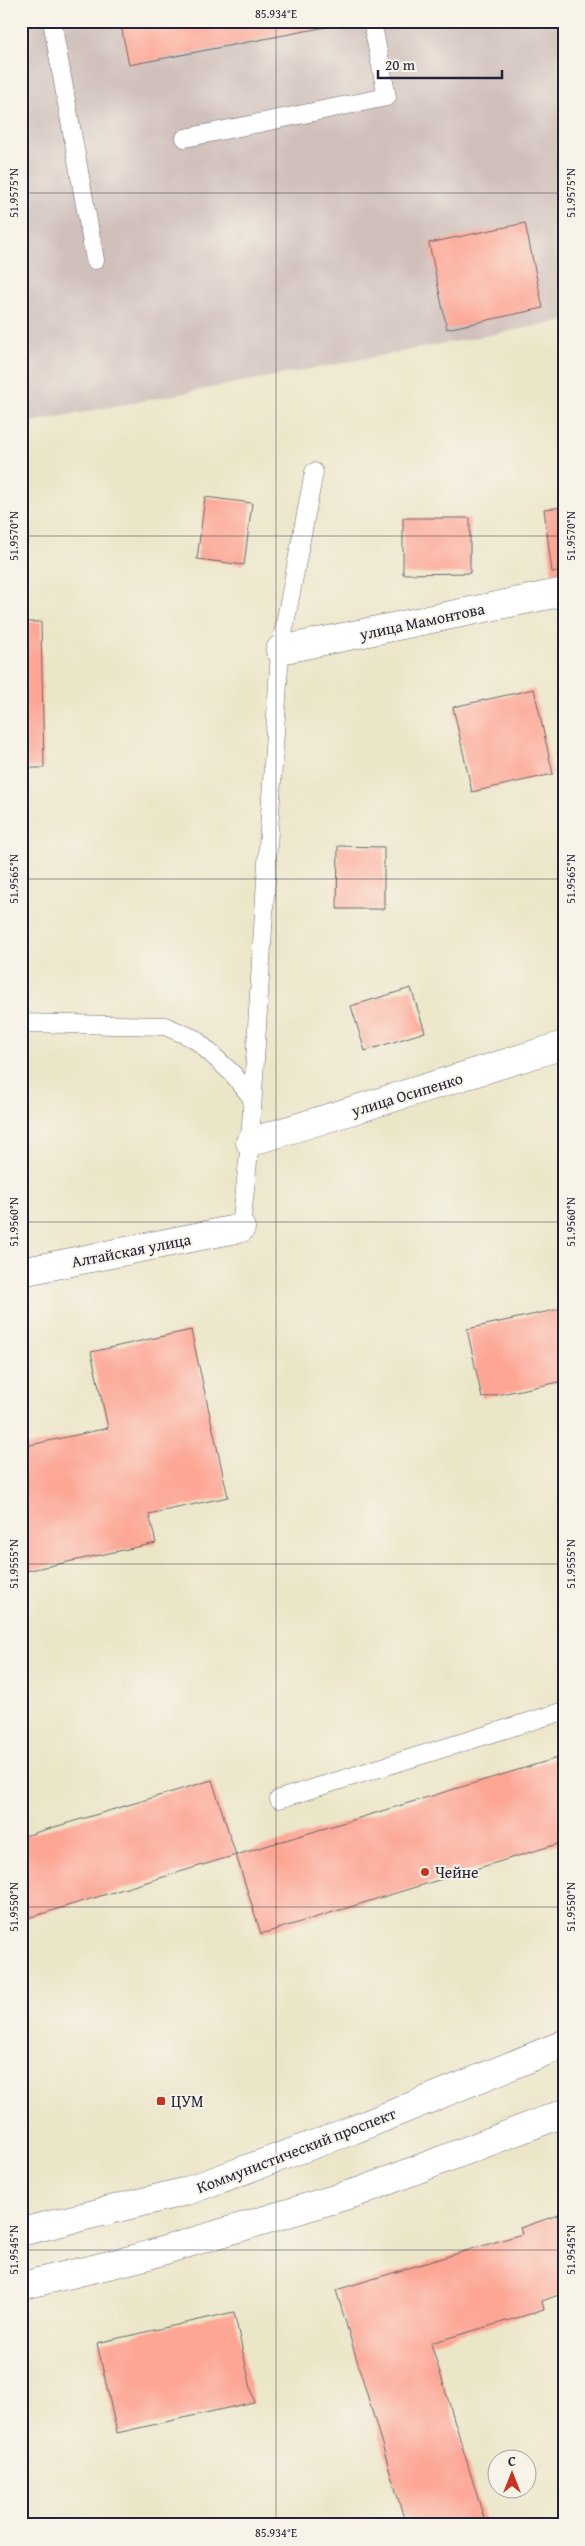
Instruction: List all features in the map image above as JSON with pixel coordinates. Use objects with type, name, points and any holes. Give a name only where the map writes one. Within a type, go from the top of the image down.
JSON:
[{"type":"main road","name":"улица Мамонтова","points":[[280,650],[564,592]]},
{"type":"main road","name":"улица Осипенко","points":[[250,1142],[564,1045]]},
{"type":"main road","name":"Алтайская улица","points":[[21,1272],[241,1228]]},
{"type":"main road","name":"Коммунистический проспект","points":[[21,2232],[187,2191],[353,2130],[564,2044]]},
{"type":"main road","points":[[21,2286],[142,2257],[361,2191],[564,2112]]},
{"type":"lane","points":[[52,21],[95,260]]},
{"type":"lane","points":[[185,138],[387,96],[372,21]]},
{"type":"lane","points":[[241,1228],[250,1142],[280,650],[314,472]]},
{"type":"lane","points":[[21,1023],[165,1026],[195,1038],[233,1074],[252,1098]]},
{"type":"lane","points":[[279,1799],[564,1711]]},
{"type":"shaded area","points":[[21,21],[564,21],[564,321],[21,424]]},
{"type":"building","points":[[120,21],[352,21],[352,22],[129,65]]},
{"type":"building","points":[[525,223],[543,308],[447,329],[429,243]]},
{"type":"building","points":[[205,497],[252,503],[244,565],[197,559]]},
{"type":"building","points":[[564,507],[564,570],[552,572],[544,509]]},
{"type":"building","points":[[403,518],[470,518],[470,573],[403,574]]},
{"type":"building","points":[[21,622],[41,622],[44,768],[21,768]]},
{"type":"building","points":[[534,689],[553,774],[472,792],[453,707]]},
{"type":"building","points":[[338,846],[384,847],[384,909],[337,909]]},
{"type":"building","points":[[411,988],[425,1032],[365,1051],[351,1006]]},
{"type":"building","points":[[564,1308],[564,1381],[482,1398],[467,1329]]},
{"type":"building","points":[[191,1330],[228,1497],[149,1514],[156,1543],[21,1572],[21,1447],[108,1428],[91,1352]]},
{"type":"building","points":[[564,1756],[564,1842],[261,1934],[236,1855]]},
{"type":"building","points":[[212,1780],[236,1855],[21,1920],[21,1837]]},
{"type":"building","points":[[564,2213],[564,2293],[542,2301],[544,2310],[431,2343],[486,2525],[406,2525],[336,2290],[522,2234],[520,2228]]},
{"type":"building","points":[[234,2312],[254,2402],[117,2433],[97,2343]]},
{"type":"place","name":"Чейне","points":[[425,1872]]},
{"type":"place","name":"ЦУМ","points":[[161,2101]]}]
